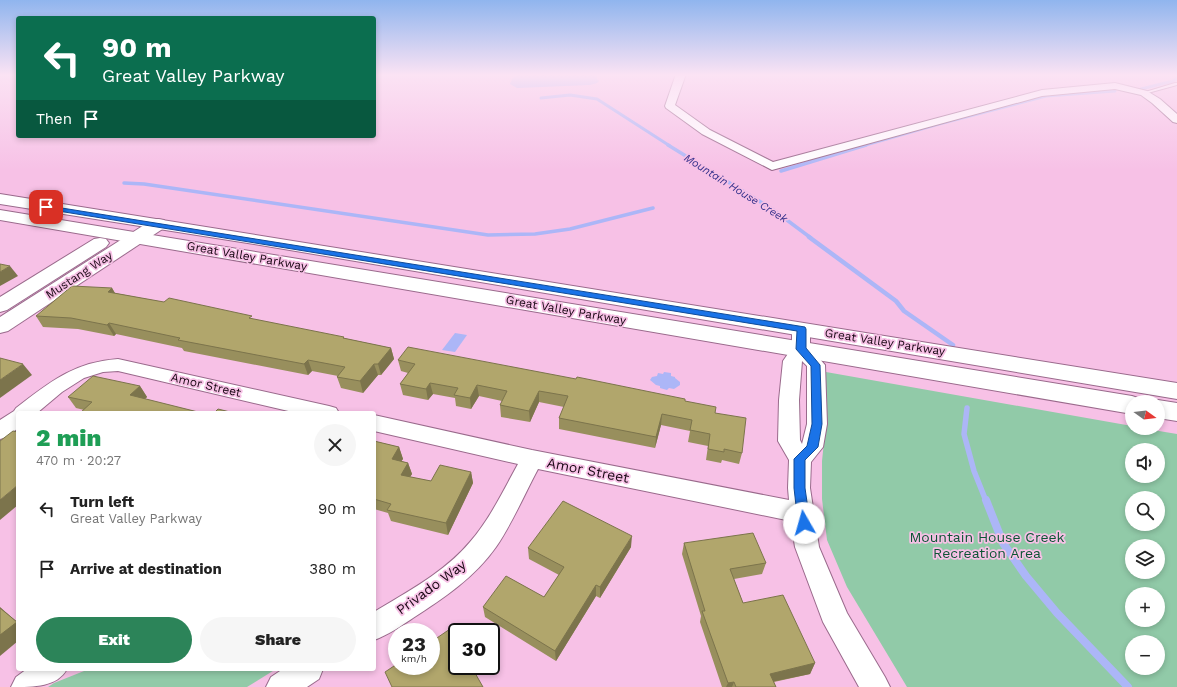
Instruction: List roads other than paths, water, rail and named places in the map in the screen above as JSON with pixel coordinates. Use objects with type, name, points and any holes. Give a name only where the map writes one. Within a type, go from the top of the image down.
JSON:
[{"type":"main road","name":"Great Valley Parkway","points":[[0,199],[137,229],[801,349],[1125,403]]},
{"type":"main road","name":"Great Valley Parkway","points":[[0,215],[116,234],[158,224],[1177,391]]},
{"type":"main road","name":"Mustang Way","points":[[0,326],[137,229]]},
{"type":"main road","name":"Mustang Way","points":[[0,306],[116,234]]},
{"type":"main road","points":[[1165,410],[1177,412]]},
{"type":"street","points":[[670,106],[706,132],[772,166],[994,106]]},
{"type":"street","points":[[1162,106],[1177,120]]},
{"type":"street","points":[[801,329],[801,349],[792,361],[789,400],[789,441],[800,459],[799,488],[807,547],[837,622],[875,687]]},
{"type":"street","points":[[800,459],[812,447],[817,424],[816,365],[801,349]]},
{"type":"street","name":"Amor Street","points":[[25,411],[64,380],[101,365],[118,365],[320,411]]},
{"type":"street","points":[[0,431],[16,419]]},
{"type":"street","name":"Amor Street","points":[[376,423],[532,459],[802,513]]},
{"type":"street","name":"Privado Way","points":[[376,626],[436,588],[470,560],[487,539],[532,459]]},
{"type":"street","points":[[26,687],[50,671]]},
{"type":"street","points":[[281,687],[305,671]]},
{"type":"water","points":[[455,333],[467,335],[455,352],[442,350]]},
{"type":"water","points":[[664,372],[671,373],[671,376],[675,377],[680,382],[680,385],[674,389],[669,388],[667,390],[660,388],[660,386],[656,385],[650,380],[652,377],[657,376],[658,373],[663,374]]},
{"type":"waterway","name":"Mountain House Creek","points":[[608,106],[670,146]]},
{"type":"waterway","points":[[862,146],[1008,106]]},
{"type":"waterway","name":"Mountain House Creek","points":[[668,145],[772,209],[811,238]]},
{"type":"waterway","points":[[781,171],[866,145]]},
{"type":"waterway","points":[[124,183],[144,184],[488,235],[535,234],[570,229],[653,208]]},
{"type":"waterway","name":"Mountain House Creek","points":[[809,237],[896,301],[904,311],[953,345]]},
{"type":"waterway","name":"Mountain House Creek","points":[[967,408],[964,434],[974,471],[986,501]]},
{"type":"waterway","name":"Mountain House Creek","points":[[986,500],[1003,543],[1026,576],[1057,613],[1128,687]]},
{"type":"park label","name":"Mountain House Creek Recreation Area","points":[[987,546]]}]
